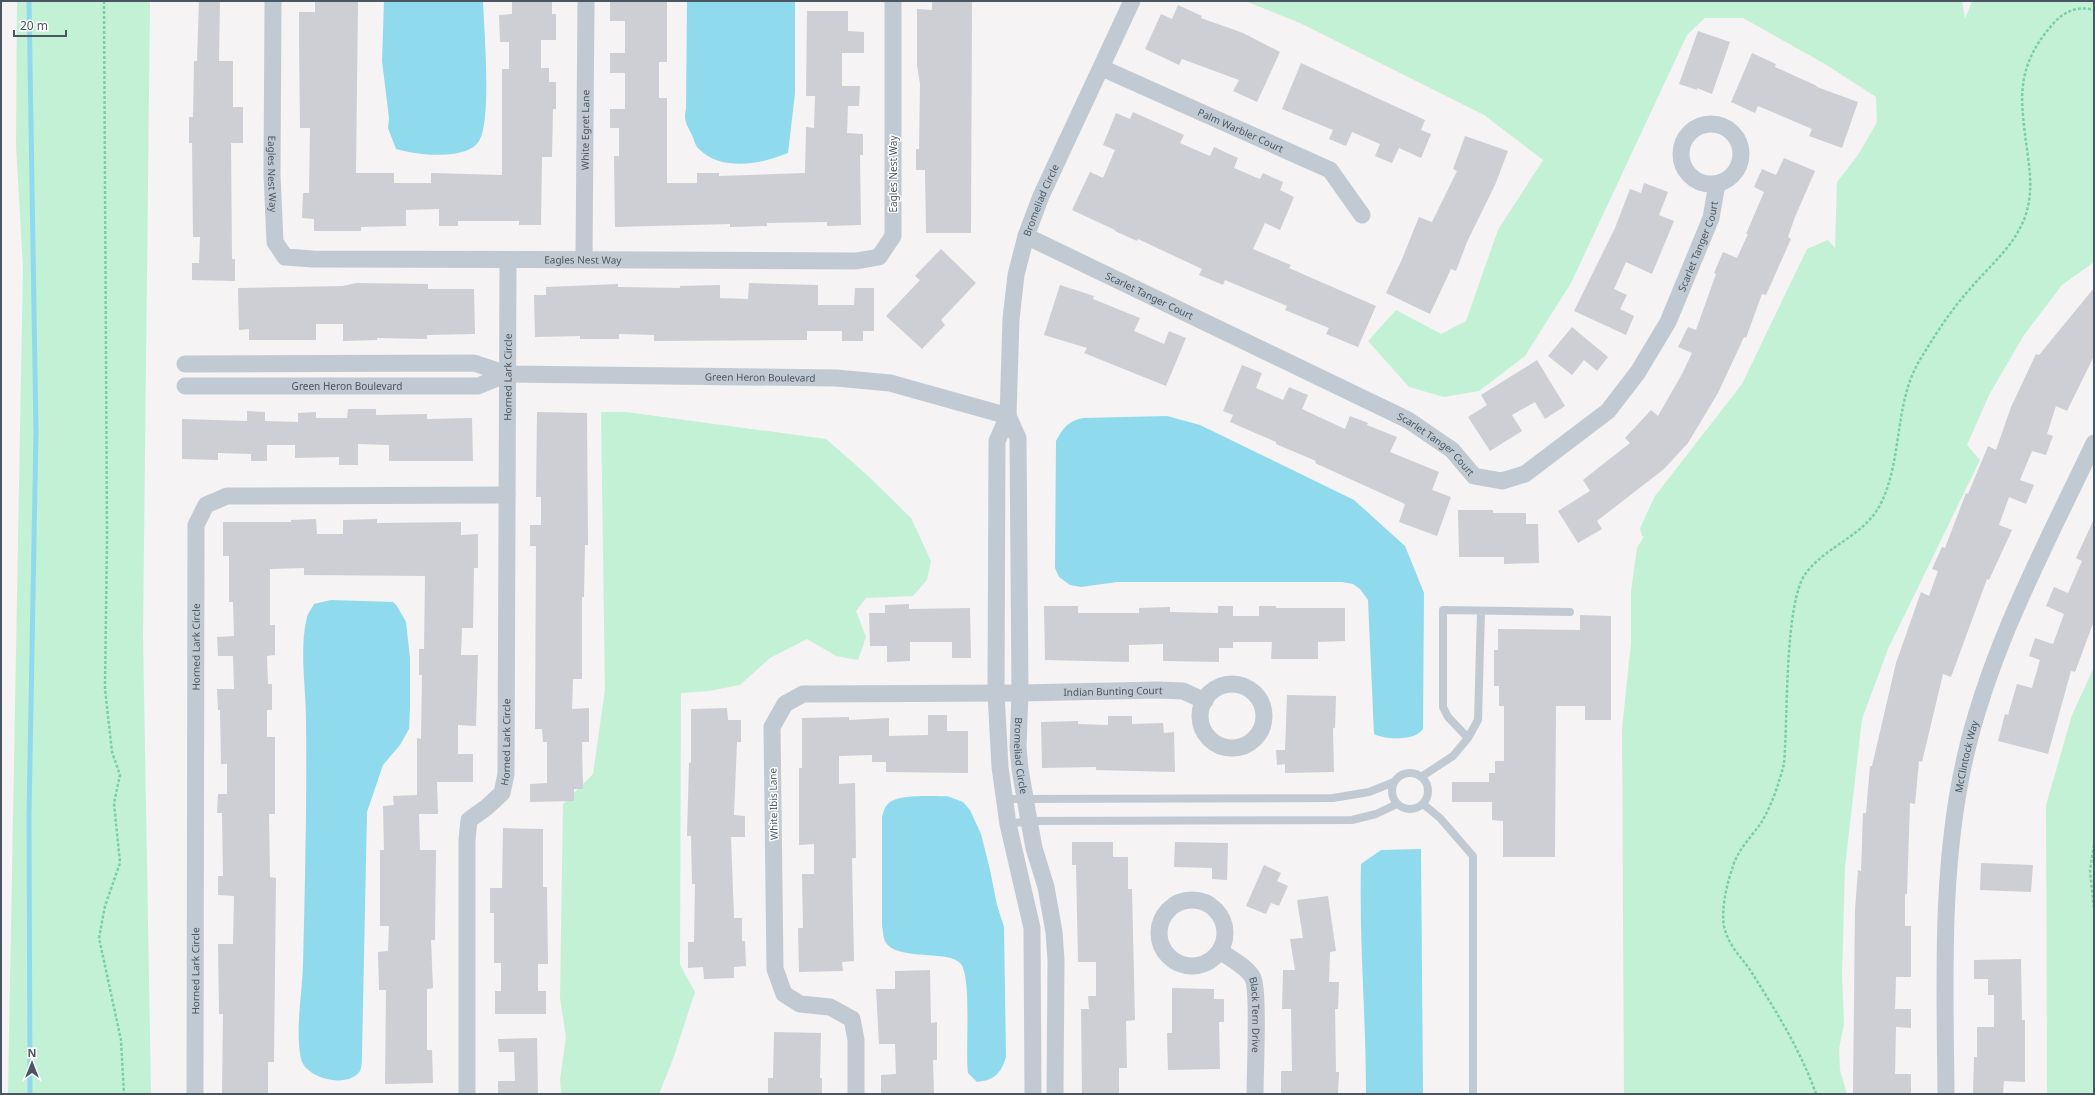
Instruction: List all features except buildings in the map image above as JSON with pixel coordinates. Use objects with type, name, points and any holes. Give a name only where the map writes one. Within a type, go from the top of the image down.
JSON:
[{"type":"street","name":"Eagles Nest Way","points":[[273,1],[272,183],[275,242],[285,256],[313,258],[508,260],[584,258],[856,260],[879,256],[893,236],[893,1]]},
{"type":"street","name":"White Egret Lane","points":[[584,258],[586,1]]},
{"type":"street","name":"Bromeliad Circle","points":[[1033,1094],[1032,928],[1008,824],[1000,767],[996,693],[997,441],[1008,416],[1011,319],[1016,275],[1026,236],[1041,196],[1132,1]]},
{"type":"street","name":"Palm Warbler Court","points":[[1102,68],[1330,170],[1362,215]]},
{"type":"street","name":"Scarlet Tanger Court","points":[[1026,236],[1408,420],[1452,450],[1474,476],[1502,481],[1525,474],[1608,410],[1638,372],[1668,322],[1711,218],[1717,184]]},
{"type":"street","name":"Horned Lark Circle","points":[[467,1094],[467,840],[469,820],[487,807],[502,793],[506,774],[508,260]]},
{"type":"street","name":"Green Heron Boulevard","points":[[185,364],[474,363],[507,374],[836,378],[890,383],[1008,416]]},
{"type":"street","points":[[234,386],[235,364]]},
{"type":"street","name":"Green Heron Boulevard","points":[[185,386],[478,386],[507,374]]},
{"type":"street","name":"Bromeliad Circle","points":[[1008,416],[1018,438],[1020,693],[1018,747],[1028,821],[1034,848],[1046,887],[1054,932],[1056,960],[1055,1094]]},
{"type":"street","name":"McClintock Way","points":[[1946,1094],[1945,949],[1952,832],[1965,758],[1984,688],[2022,597],[2094,443]]},
{"type":"street","name":"Horned Lark Circle","points":[[195,1094],[196,525],[202,512],[206,505],[227,496],[507,495]]},
{"type":"street","name":"Indian Bunting Court","points":[[1020,693],[1158,690],[1183,691],[1205,701]]},
{"type":"street","name":"White Ibis Lane","points":[[856,1094],[856,1040],[852,1019],[830,1007],[800,1004],[784,994],[775,969],[772,727],[785,704],[803,694],[1020,693]]},
{"type":"street","name":"Black Tern Drive","points":[[1220,951],[1248,972],[1253,979],[1255,1006],[1255,1094]]},
{"type":"lane","points":[[1468,738],[1448,717],[1443,707],[1443,610],[1570,612]]},
{"type":"lane","points":[[1421,777],[1453,756],[1468,738],[1478,720],[1481,611]]},
{"type":"lane","points":[[1004,799],[1333,798],[1369,792],[1394,782],[1404,774],[1410,773],[1421,777],[1428,788],[1428,793],[1423,804],[1419,807],[1407,809],[1397,804],[1392,794],[1394,782]]},
{"type":"lane","points":[[1008,824],[1028,821],[1352,820],[1376,814],[1397,804]]},
{"type":"lane","points":[[1423,804],[1440,818],[1473,856],[1473,1094]]},
{"type":"path","points":[[104,1],[107,538],[104,689],[112,752],[120,775],[114,803],[120,863],[105,906],[99,938],[121,1040],[124,1094]]},
{"type":"path","points":[[1816,1094],[1790,1037],[1777,1014],[1750,970],[1730,944],[1724,920],[1732,866],[1737,856],[1768,810],[1780,782],[1784,764],[1791,629],[1797,595],[1807,571],[1870,520],[1882,502],[1893,468],[1907,394],[1915,367],[1966,293],[2015,239],[2021,227],[2026,214],[2031,190],[2022,96],[2025,70],[2031,55],[2043,35],[2062,14],[2078,8],[2094,10]]},
{"type":"path","points":[[2094,845],[2090,870],[2094,909]]},
{"type":"green space","points":[[17,1],[150,1],[143,634],[151,1094],[8,1094],[23,267],[16,146]]},
{"type":"green space","points":[[1245,1],[1962,1],[1965,19],[1972,1],[2094,1],[2094,262],[2062,285],[2024,335],[1989,395],[1967,445],[1980,460],[1888,649],[1862,719],[1845,867],[1842,975],[1844,1024],[1839,1049],[1840,1070],[1847,1094],[1624,1094],[1622,729],[1631,643],[1631,591],[1637,548],[1644,536],[1642,536],[1640,528],[1655,496],[1742,384],[1807,249],[1828,240],[1835,248],[1837,182],[1858,155],[1877,122],[1876,97],[1825,64],[1743,18],[1705,18],[1687,35],[1571,283],[1525,356],[1479,391],[1444,397],[1409,387],[1368,341],[1396,310],[1441,334],[1466,321],[1498,230],[1543,160],[1484,115],[1300,23]]},
{"type":"green space","points":[[601,412],[626,412],[826,439],[866,474],[911,518],[931,561],[927,580],[913,596],[866,598],[856,611],[866,637],[858,660],[836,656],[807,639],[770,658],[740,685],[709,691],[681,693],[680,965],[695,992],[673,1059],[659,1094],[561,1094],[560,1080],[566,1037],[560,998],[563,804],[593,774],[605,690]]},
{"type":"green space","points":[[2094,667],[2094,1094],[2047,1094],[2046,805],[2072,715]]},
{"type":"water","points":[[384,1],[483,1],[486,52],[485,114],[483,130],[479,141],[473,147],[464,152],[440,155],[415,153],[396,149],[388,128],[389,118],[382,61]]},
{"type":"water","points":[[687,1],[795,1],[795,93],[788,153],[754,163],[742,164],[719,161],[708,156],[696,146],[685,119]]},
{"type":"water","points":[[1167,416],[1200,425],[1354,500],[1405,546],[1424,593],[1423,729],[1419,733],[1414,736],[1400,738],[1379,736],[1374,734],[1368,600],[1360,589],[1353,584],[1342,582],[1117,582],[1081,587],[1070,585],[1059,577],[1055,568],[1056,441],[1061,432],[1073,421],[1083,418]]},
{"type":"water","points":[[331,600],[393,602],[406,622],[410,658],[409,729],[400,745],[383,765],[367,812],[362,1058],[360,1071],[346,1080],[328,1079],[311,1072],[304,1066],[299,1048],[299,1012],[303,965],[306,812],[306,707],[303,642],[307,617],[314,604]]},
{"type":"water","points":[[947,796],[963,802],[970,810],[981,834],[997,905],[1004,927],[1006,1057],[1002,1068],[996,1075],[988,1080],[977,1082],[968,1073],[967,999],[964,972],[961,964],[946,957],[911,954],[891,947],[884,939],[882,926],[882,817],[885,808],[892,801],[906,797]]},
{"type":"water","points":[[1421,849],[1423,1094],[1366,1094],[1361,922],[1361,864],[1381,850]]},
{"type":"waterway","points":[[29,1],[36,432],[29,815],[30,1094]]}]
